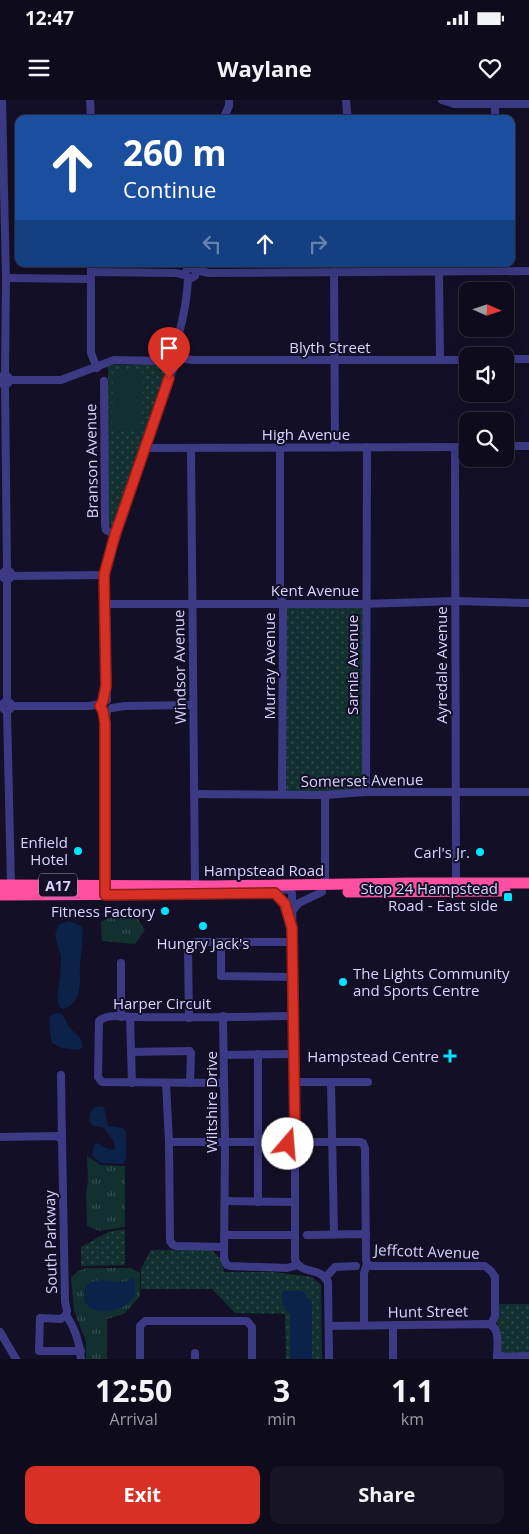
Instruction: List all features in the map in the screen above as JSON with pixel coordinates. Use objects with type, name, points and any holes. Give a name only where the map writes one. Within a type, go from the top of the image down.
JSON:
[{"type":"highway","name":"Hampstead Road","points":[[6,890],[274,889],[292,892],[529,883]]},
{"type":"highway","name":"Hampstead Road","points":[[105,890],[195,886],[324,890]]},
{"type":"highway","name":"Hampstead Road","points":[[456,887],[529,891]]},
{"type":"highway","points":[[274,889],[285,904],[292,928]]},
{"type":"street","points":[[2,100],[2,196],[6,278],[4,380],[6,890]]},
{"type":"street","points":[[90,100],[90,115]]},
{"type":"street","points":[[225,115],[229,100]]},
{"type":"street","points":[[346,100],[348,115]]},
{"type":"street","points":[[442,100],[454,104],[495,102],[529,104]]},
{"type":"street","points":[[495,102],[495,115]]},
{"type":"street","points":[[6,278],[91,272],[334,272],[375,267],[439,271],[496,267],[529,271]]},
{"type":"street","points":[[105,890],[106,686],[104,575],[115,535],[174,361],[191,271]]},
{"type":"street","points":[[439,271],[440,360]]},
{"type":"street","points":[[91,272],[91,353],[97,368]]},
{"type":"street","points":[[334,272],[335,447]]},
{"type":"street","points":[[514,359],[529,359]]},
{"type":"street","name":"Blyth Street","points":[[4,380],[61,380],[114,360],[459,360]]},
{"type":"street","name":"Branson Avenue","points":[[104,381],[105,525],[106,530],[115,535]]},
{"type":"street","points":[[514,446],[528,446]]},
{"type":"street","name":"Murray Avenue","points":[[280,447],[280,594],[283,604],[282,794]]},
{"type":"street","name":"Sarnia Avenue","points":[[366,792],[367,447]]},
{"type":"street","name":"Ayredale Avenue","points":[[455,447],[456,887]]},
{"type":"street","name":"High Avenue","points":[[145,448],[459,447]]},
{"type":"street","name":"Windsor Avenue","points":[[191,448],[195,886]]},
{"type":"street","points":[[5,576],[104,575]]},
{"type":"street","name":"Kent Avenue","points":[[105,604],[528,602]]},
{"type":"street","points":[[6,706],[193,705]]},
{"type":"street","name":"Somerset Avenue","points":[[194,794],[325,795],[366,792],[455,794],[529,792]]},
{"type":"street","points":[[292,911],[299,903],[324,890],[325,795]]},
{"type":"street","points":[[292,892],[292,1016],[295,1134]]},
{"type":"street","points":[[221,942],[221,976],[292,976]]},
{"type":"street","points":[[189,1018],[188,949],[193,943],[292,942]]},
{"type":"street","points":[[121,963],[121,1016]]},
{"type":"street","name":"Harper Circuit","points":[[224,1083],[102,1082],[98,1078],[99,1021],[105,1017],[121,1016],[189,1018],[292,1016]]},
{"type":"street","name":"Wiltshire Drive","points":[[223,1016],[225,1054],[224,1247]]},
{"type":"street","points":[[130,1017],[132,1083]]},
{"type":"street","points":[[131,1052],[190,1051],[190,1082]]},
{"type":"street","points":[[225,1054],[293,1054]]},
{"type":"street","points":[[258,1054],[258,1202]]},
{"type":"street","name":"South Parkway","points":[[61,1075],[65,1301],[67,1311],[66,1315],[61,1319],[40,1318],[39,1351],[81,1355]]},
{"type":"street","points":[[293,1082],[368,1082]]},
{"type":"street","points":[[331,1082],[334,1234]]},
{"type":"street","points":[[166,1083],[169,1142],[170,1241],[176,1246],[224,1247],[224,1260],[230,1266],[287,1268],[298,1265]]},
{"type":"street","points":[[287,1142],[290,1148],[295,1149],[301,1146],[302,1142],[299,1136],[295,1134]]},
{"type":"street","points":[[287,1142],[290,1136],[295,1134]]},
{"type":"street","points":[[0,1137],[57,1136],[62,1140]]},
{"type":"street","points":[[169,1142],[287,1142]]},
{"type":"street","name":"Jeffcott Avenue","points":[[302,1142],[363,1143],[365,1148],[367,1264],[372,1266],[485,1266],[494,1274],[495,1280],[495,1316],[491,1325]]},
{"type":"street","points":[[295,1149],[295,1260],[302,1269],[318,1272],[325,1278],[328,1286],[329,1359]]},
{"type":"street","points":[[225,1201],[295,1202]]},
{"type":"street","points":[[307,1235],[366,1234]]},
{"type":"street","points":[[224,1235],[295,1235]]},
{"type":"street","points":[[364,1326],[364,1273],[367,1264]]},
{"type":"street","points":[[325,1278],[335,1267],[356,1266]]},
{"type":"street","points":[[66,1315],[72,1322],[81,1355]]},
{"type":"street","points":[[140,1359],[140,1326],[145,1321],[247,1321],[252,1327],[252,1359]]},
{"type":"street","points":[[393,1325],[393,1359]]},
{"type":"street","points":[[491,1325],[496,1331],[497,1358],[529,1356]]},
{"type":"street","name":"Hunt Street","points":[[329,1326],[491,1325]]},
{"type":"street","points":[[0,1332],[16,1359]]},
{"type":"green space","points":[[160,364],[166,376],[114,526],[112,527],[108,524],[108,366]]},
{"type":"green space","points":[[113,371],[143,372],[142,430],[112,429]]},
{"type":"green space","points":[[283,604],[366,604],[366,792],[282,794]]},
{"type":"green space","points":[[136,916],[145,930],[135,944],[102,941],[101,922],[108,918]]},
{"type":"green space","points":[[87,1156],[101,1165],[125,1166],[125,1227],[99,1231],[87,1226]]},
{"type":"green space","points":[[125,1229],[125,1265],[81,1266],[81,1247],[108,1232]]},
{"type":"green space","points":[[151,1250],[212,1250],[222,1261],[224,1272],[273,1272],[312,1277],[321,1285],[322,1359],[286,1359],[285,1314],[235,1313],[212,1289],[141,1289],[141,1269]]},
{"type":"green space","points":[[87,1268],[131,1268],[140,1273],[140,1296],[124,1314],[107,1319],[107,1359],[86,1359],[86,1342],[74,1310],[71,1277],[78,1271]]},
{"type":"green space","points":[[498,1304],[529,1304],[529,1355],[496,1356]]},
{"type":"water","points":[[69,921],[82,926],[83,941],[80,985],[75,1000],[70,1006],[63,1009],[60,1007],[57,998],[61,957],[55,936],[58,925]]},
{"type":"water","points":[[56,1013],[62,1014],[70,1028],[81,1039],[83,1047],[78,1050],[62,1048],[52,1043],[49,1027],[50,1016]]},
{"type":"water","points":[[95,1107],[104,1107],[108,1126],[123,1128],[126,1132],[126,1158],[123,1164],[102,1163],[92,1156],[94,1145],[97,1143],[109,1149],[114,1149],[115,1146],[105,1129],[93,1126],[89,1121],[90,1112]]},
{"type":"water","points":[[135,1279],[135,1294],[131,1301],[124,1306],[116,1310],[98,1311],[86,1303],[84,1295],[88,1284],[102,1280],[122,1282]]},
{"type":"water","points":[[282,1291],[303,1291],[312,1302],[312,1359],[290,1359],[290,1314],[282,1304]]},
{"type":"place","name":"Enfield Hotel","points":[[78,851]]},
{"type":"place","name":"Carl's Jr.","points":[[480,852]]},
{"type":"place","name":"Stop 24 Hampstead Road - East side","points":[[508,897]]},
{"type":"place","name":"Fitness Factory","points":[[165,911]]},
{"type":"place","name":"Hungry Jack's","points":[[203,926]]},
{"type":"place","name":"The Lights Community and Sports Centre","points":[[343,982]]},
{"type":"place","name":"Hampstead Centre","points":[[450,1056]]},
{"type":"route","points":[[169,378],[115,535],[104,575],[106,686],[100,708],[103,711],[105,723],[105,895],[275,893],[285,904],[292,928],[295,1134],[288,1137],[288,1144]]}]
